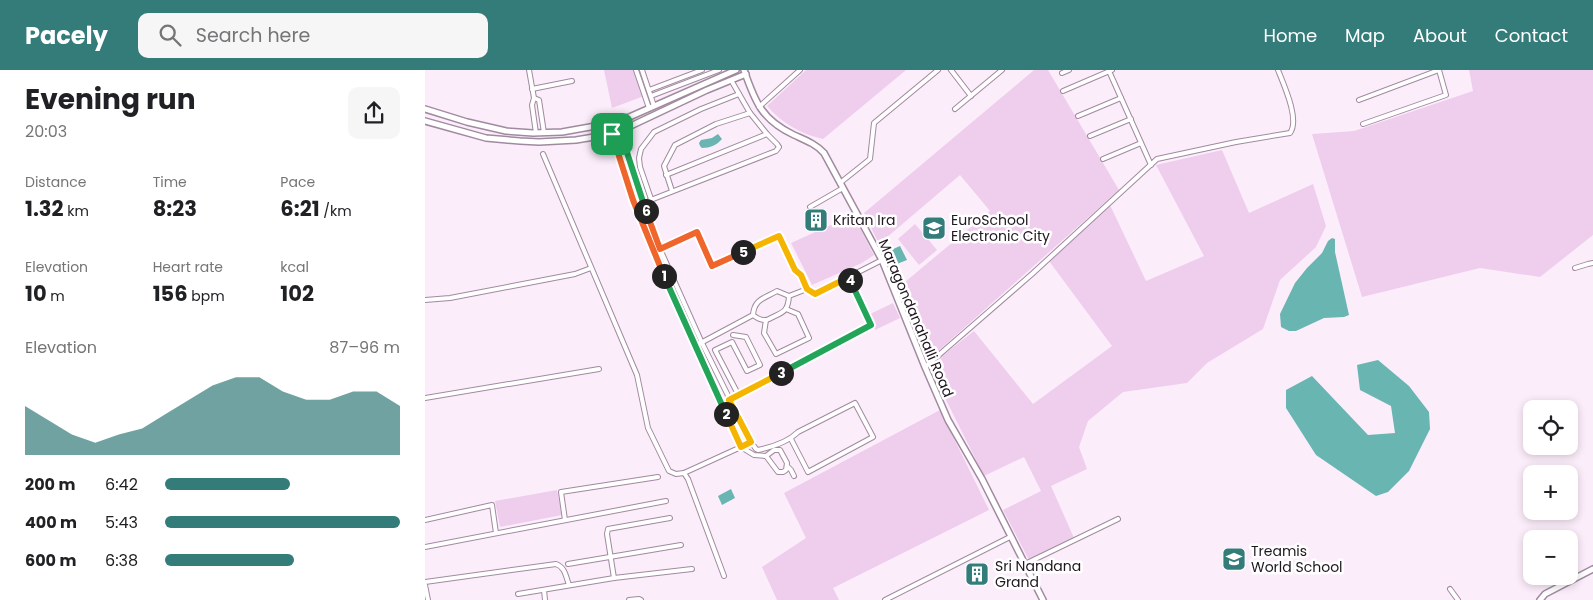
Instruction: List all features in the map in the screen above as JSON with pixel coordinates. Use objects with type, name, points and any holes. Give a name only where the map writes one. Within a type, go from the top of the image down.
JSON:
[{"type":"street","points":[[529,70],[534,98],[532,105],[536,133]]},
{"type":"street","points":[[636,70],[652,107]]},
{"type":"street","points":[[642,70],[651,96],[652,107]]},
{"type":"street","points":[[649,90],[702,70]]},
{"type":"street","points":[[651,96],[719,70]]},
{"type":"street","points":[[425,109],[498,129],[536,133],[562,132],[618,122],[736,70]]},
{"type":"street","points":[[759,107],[800,70]]},
{"type":"street","points":[[810,208],[871,159],[874,123],[938,70]]},
{"type":"street","points":[[951,70],[971,96]]},
{"type":"street","points":[[955,109],[1002,70]]},
{"type":"street","points":[[1062,73],[1069,70]]},
{"type":"street","points":[[1063,91],[1111,70],[1121,98],[1151,165]]},
{"type":"street","points":[[925,367],[1032,274],[1157,159],[1236,142],[1290,133],[1294,128],[1294,117],[1279,70]]},
{"type":"street","points":[[1359,100],[1439,70],[1446,95],[1363,124]]},
{"type":"street","points":[[425,121],[486,138],[539,142],[576,140],[620,131],[734,81],[745,72]]},
{"type":"street","name":"Maragondanahalli Road","points":[[745,72],[751,93],[769,120],[781,129],[818,146],[824,153],[882,260],[948,420],[982,479],[1043,600]]},
{"type":"street","points":[[532,89],[572,81]]},
{"type":"street","points":[[643,203],[776,150],[779,147],[750,113],[734,81]]},
{"type":"street","points":[[650,200],[639,158],[641,149],[654,132],[701,109],[739,94]]},
{"type":"street","points":[[534,98],[539,100],[544,133]]},
{"type":"street","points":[[1078,116],[1121,98]]},
{"type":"street","points":[[672,192],[664,166],[675,145],[716,124],[750,113]]},
{"type":"street","points":[[1090,136],[1131,119]]},
{"type":"street","points":[[618,122],[643,203],[660,249],[729,400],[756,449],[758,450],[791,439],[798,432],[855,403],[873,438],[808,472],[791,439]]},
{"type":"street","points":[[609,124],[633,200],[654,253],[741,447],[754,455],[766,456],[774,450],[780,450],[794,476]]},
{"type":"street","points":[[666,175],[767,134]]},
{"type":"street","points":[[1103,159],[1141,143]]},
{"type":"street","points":[[543,154],[637,375],[648,428],[669,471],[676,474],[684,473],[751,442]]},
{"type":"street","points":[[660,249],[697,232],[712,266],[779,236],[795,270],[801,275],[807,289],[815,294],[882,260]]},
{"type":"street","points":[[1575,268],[1593,264]]},
{"type":"street","points":[[425,300],[450,298],[575,274],[591,268]]},
{"type":"street","points":[[729,400],[871,325],[849,277]]},
{"type":"street","points":[[753,315],[753,307],[758,301],[777,291],[789,296],[807,289]]},
{"type":"street","points":[[753,315],[759,320],[766,320],[786,310],[789,296]]},
{"type":"street","points":[[766,320],[764,333],[776,354],[809,338],[798,314],[786,310]]},
{"type":"street","points":[[695,346],[753,315]]},
{"type":"street","points":[[730,327],[733,334],[732,342],[747,371],[760,365],[746,337],[733,334]]},
{"type":"street","points":[[732,342],[715,350],[739,396]]},
{"type":"street","points":[[425,398],[599,369]]},
{"type":"street","points":[[766,456],[778,472],[783,472],[787,466]]},
{"type":"street","points":[[684,473],[688,479],[724,576]]},
{"type":"street","points":[[565,520],[561,492],[658,477]]},
{"type":"street","points":[[425,547],[666,501]]},
{"type":"street","points":[[425,520],[492,506],[497,533]]},
{"type":"street","points":[[614,578],[607,534],[608,529],[670,518]]},
{"type":"street","points":[[1025,564],[1117,519]]},
{"type":"street","points":[[885,600],[1010,537]]},
{"type":"street","points":[[568,564],[681,545]]},
{"type":"street","points":[[428,600],[425,584],[556,564],[563,569],[569,585]]},
{"type":"street","points":[[517,594],[614,578],[692,569]]},
{"type":"street","points":[[1539,600],[1545,594],[1593,569]]},
{"type":"street","points":[[1450,589],[1458,600]]},
{"type":"street","points":[[544,590],[545,600]]},
{"type":"street","points":[[629,600],[641,600]]},
{"type":"shaded area","points":[[604,70],[634,70],[644,96],[612,108]]},
{"type":"shaded area","points":[[806,70],[906,70],[823,139],[792,127],[767,106]]},
{"type":"shaded area","points":[[1034,70],[1048,70],[1119,190],[927,361],[899,287],[990,211],[960,175],[879,244],[864,213]]},
{"type":"shaded area","points":[[1469,70],[1593,70],[1593,235],[1540,277],[1480,268],[1362,297],[1312,134],[1354,131],[1473,91]]},
{"type":"shaded area","points":[[718,134],[722,139],[716,144],[705,148],[700,146],[701,140],[712,138]]},
{"type":"shaded area","points":[[1222,150],[1249,213],[1313,184],[1326,226],[1316,247],[1280,280],[1263,329],[1207,363],[1187,383],[1123,392],[1088,421],[1079,447],[1087,469],[1051,486],[1074,538],[1029,560],[1003,510],[1041,491],[1024,457],[984,476],[929,366],[974,331],[1033,404],[1112,346],[1049,261],[1110,205],[1146,281],[1204,256],[1156,165]]},
{"type":"shaded area","points":[[853,215],[874,255],[862,263],[812,285],[791,243]]},
{"type":"shaded area","points":[[915,224],[937,250],[919,265],[898,239]]},
{"type":"shaded area","points":[[1332,238],[1335,239],[1335,252],[1349,315],[1324,318],[1296,331],[1289,331],[1281,327],[1280,314],[1295,283],[1322,253],[1328,241]]},
{"type":"shaded area","points":[[900,246],[907,260],[897,264],[891,250]]},
{"type":"shaded area","points":[[893,303],[900,318],[875,330],[868,315]]},
{"type":"shaded area","points":[[1378,360],[1409,386],[1429,412],[1430,429],[1409,471],[1388,492],[1376,496],[1316,455],[1286,408],[1286,390],[1312,376],[1368,435],[1395,433],[1391,406],[1360,390],[1357,365]]},
{"type":"shaded area","points":[[940,410],[989,510],[833,588],[839,600],[777,600],[762,567],[806,538],[784,493]]},
{"type":"shaded area","points":[[731,489],[735,498],[722,505],[718,496]]},
{"type":"shaded area","points":[[557,490],[562,515],[500,527],[495,501]]},
{"type":"place","name":"Kritan Ira","points":[[816,220]]},
{"type":"place","name":"EuroSchool Electronic City","points":[[934,228]]},
{"type":"place","name":"Treamis World School","points":[[1234,559]]},
{"type":"place","name":"Sri Nandana Grand","points":[[977,574]]},
{"type":"route","points":[[620,131],[660,249],[697,232],[712,266],[779,236],[795,270],[801,275],[807,289],[815,294],[849,277],[871,325],[729,400],[751,442],[741,447],[654,253],[633,200],[612,134],[620,131]]}]
